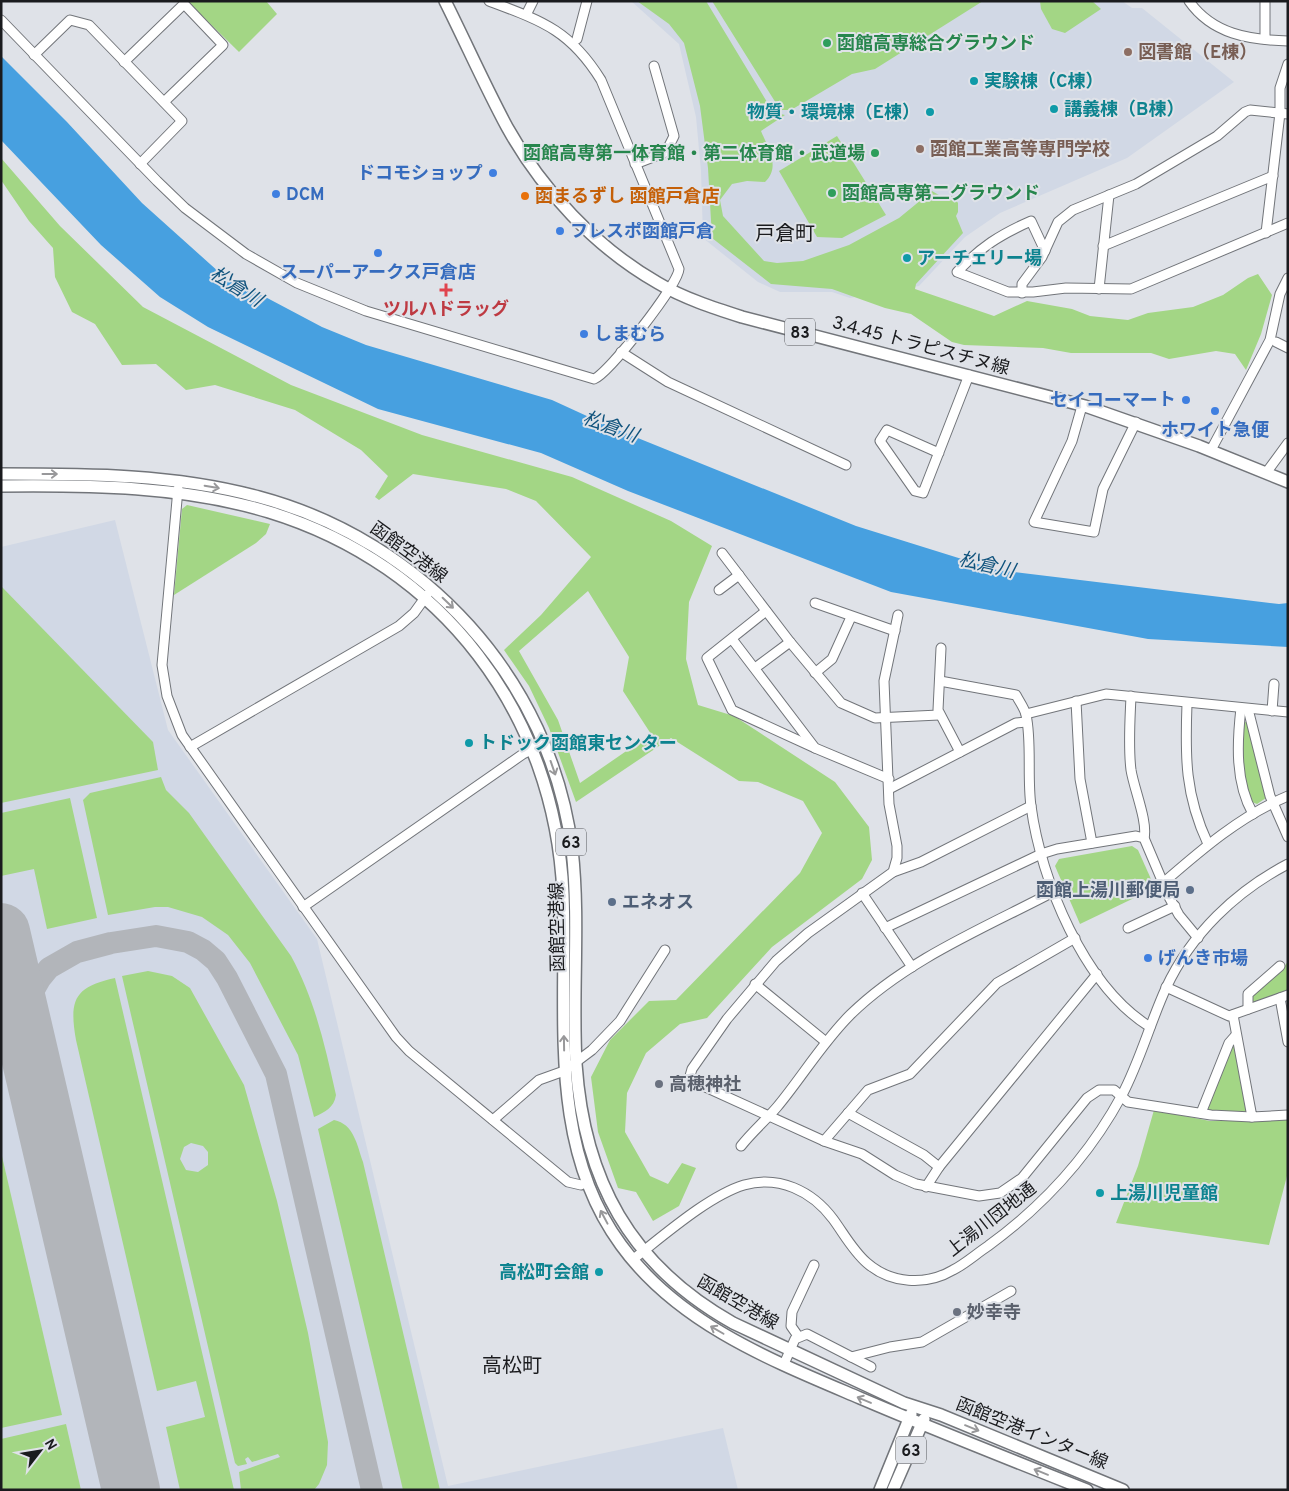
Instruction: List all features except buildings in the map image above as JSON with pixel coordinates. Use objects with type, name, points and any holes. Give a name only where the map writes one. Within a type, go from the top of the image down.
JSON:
[{"type":"main road","name":"3.4.45 トラピスチヌ線","points":[[445,1],[508,128],[550,190],[573,217],[612,253],[669,289],[742,317],[969,375],[1136,422],[1288,482]]},
{"type":"main road","name":"函館空港線","points":[[1,474],[105,475],[178,487],[269,512],[324,532],[377,561],[429,593],[473,628],[495,655],[527,708],[544,744],[561,793],[572,850],[576,914],[576,1063],[583,1122],[599,1179],[619,1218],[644,1252],[673,1282],[711,1311],[789,1351],[922,1408]]},
{"type":"main road","name":"函館空港線","points":[[1,486],[178,487]]},
{"type":"main road","name":"函館空港線","points":[[429,593],[483,661],[511,704],[533,749],[552,808],[563,887],[564,1071],[571,1123],[588,1183],[606,1221],[632,1260],[688,1312],[745,1346],[922,1424]]},
{"type":"main road","name":"63","points":[[880,1490],[909,1419],[922,1408]]},
{"type":"main road","name":"63","points":[[893,1490],[922,1424],[922,1408]]},
{"type":"main road","name":"函館空港インター線","points":[[922,1408],[1123,1490]]},
{"type":"main road","name":"函館空港インター線","points":[[922,1424],[1087,1490]]},
{"type":"street","points":[[1,20],[184,208],[246,254],[297,283],[366,311],[594,379],[601,376],[676,281],[679,269],[601,80],[585,56],[566,36],[547,24],[489,1]]},
{"type":"street","points":[[528,11],[533,1]]},
{"type":"street","points":[[577,39],[587,1]]},
{"type":"street","points":[[1189,1],[1204,20],[1216,27],[1236,34],[1265,39],[1288,40]]},
{"type":"street","points":[[1265,1],[1265,39]]},
{"type":"street","points":[[124,62],[184,4],[223,45],[164,102]]},
{"type":"street","points":[[34,55],[70,20],[89,25],[164,102],[182,121],[140,164]]},
{"type":"street","points":[[1266,233],[1273,176],[1284,113],[1280,88],[1288,64]]},
{"type":"street","points":[[635,164],[666,152],[674,136],[654,66]]},
{"type":"street","points":[[1022,293],[1022,284],[1045,251],[1058,222],[1073,210],[1136,184],[1217,136],[1245,112],[1250,110],[1284,113]]},
{"type":"street","points":[[1103,246],[1273,176]]},
{"type":"street","points":[[1099,289],[1109,195]]},
{"type":"street","points":[[1045,251],[1031,221],[1004,233],[978,250],[957,272],[1008,292],[1022,293],[1066,288],[1131,289],[1288,223]]},
{"type":"street","points":[[1211,450],[1270,340],[1280,294],[1288,278]]},
{"type":"street","points":[[1276,342],[1288,348]]},
{"type":"street","points":[[621,352],[668,382],[846,465]]},
{"type":"street","points":[[939,453],[887,430],[880,441],[916,490],[922,493],[939,453],[969,375]]},
{"type":"street","points":[[1082,406],[1072,441],[1034,522],[1094,532],[1104,489],[1136,422]]},
{"type":"street","points":[[1266,473],[1288,443]]},
{"type":"street","points":[[178,487],[162,665],[171,711],[190,747],[396,1038],[409,1051],[568,1182],[581,1185]]},
{"type":"street","points":[[722,553],[790,642],[841,703],[882,718],[939,715]]},
{"type":"street","points":[[719,590],[739,575]]},
{"type":"street","points":[[190,747],[399,626],[414,613],[429,593]]},
{"type":"street","points":[[815,603],[851,617],[895,630]]},
{"type":"street","points":[[766,611],[707,658],[732,710],[884,777]]},
{"type":"street","points":[[893,872],[897,858],[897,846],[889,804],[889,789],[884,777],[882,718],[884,681],[898,615]]},
{"type":"street","points":[[815,673],[832,659],[851,617]]},
{"type":"street","points":[[732,639],[815,748]]},
{"type":"street","points":[[755,668],[790,642]]},
{"type":"street","points":[[941,648],[939,715],[960,752]]},
{"type":"street","points":[[940,681],[1016,695],[1026,718],[1030,806],[1041,854],[1054,892],[1075,938],[1097,974],[1133,1017],[1150,1027]]},
{"type":"street","points":[[1272,711],[1274,684]]},
{"type":"street","points":[[889,789],[1026,718],[1076,701],[1106,694],[1187,704],[1288,712]]},
{"type":"street","points":[[1131,696],[1130,753],[1134,790],[1146,829],[1144,838],[1162,883],[1174,906],[1198,938]]},
{"type":"street","points":[[1076,701],[1080,779],[1092,843]]},
{"type":"street","points":[[1187,704],[1185,755],[1187,779],[1194,811],[1208,844]]},
{"type":"street","points":[[1245,709],[1272,802],[1288,837]]},
{"type":"street","points":[[1245,709],[1238,736],[1240,772],[1245,798],[1253,814]]},
{"type":"street","points":[[303,907],[533,749],[544,744]]},
{"type":"street","points":[[1162,883],[1208,844],[1272,802],[1288,796]]},
{"type":"street","points":[[1030,806],[915,865],[893,872],[808,933],[776,961],[727,1018],[690,1076],[692,1081],[699,1086],[769,1115],[824,1141],[862,1154],[895,1175],[926,1186],[978,1196],[1000,1193],[1018,1182],[1091,1095],[1108,1088],[1114,1090],[1128,1102],[1201,1113],[1252,1117],[1288,1115]]},
{"type":"street","points":[[885,928],[1041,854],[1136,836],[1144,838]]},
{"type":"street","name":"上湯川団地通","points":[[632,1260],[728,1192],[753,1183],[779,1183],[802,1192],[818,1202],[860,1256],[875,1269],[907,1281],[934,1279],[956,1269],[1036,1208],[1090,1145],[1121,1096],[1134,1070],[1166,988],[1198,938],[1241,894],[1288,864]]},
{"type":"street","points":[[741,1146],[769,1115],[826,1042],[864,1003],[912,967],[1054,892]]},
{"type":"street","points":[[862,893],[912,967]]},
{"type":"street","points":[[1128,928],[1174,906]]},
{"type":"street","points":[[824,1141],[874,1086],[899,1080],[910,1074],[996,983],[1075,938]]},
{"type":"street","points":[[493,1120],[540,1080],[564,1071],[576,1063],[620,1021],[665,950]]},
{"type":"street","points":[[1248,1009],[1248,994],[1280,966]]},
{"type":"street","points":[[926,1186],[939,1167],[1097,974]]},
{"type":"street","points":[[755,984],[826,1042]]},
{"type":"street","points":[[1166,988],[1229,1016],[1284,997],[1288,1042]]},
{"type":"street","points":[[1233,1015],[1252,1117]]},
{"type":"street","points":[[1201,1113],[1230,1043],[1236,1035]]},
{"type":"street","points":[[848,1114],[924,1155],[939,1167]]},
{"type":"street","points":[[798,1336],[790,1319],[814,1265]]},
{"type":"street","points":[[850,1357],[890,1347],[922,1342],[1011,1291]]},
{"type":"street","points":[[784,1364],[798,1336],[807,1334],[871,1367]]},
{"type":"shaded area","name":"函館工業高等専門学校","points":[[631,1],[1122,1],[1132,8],[1142,8],[1234,82],[1127,158],[1000,213],[965,237],[919,286],[850,298],[832,292],[780,292],[758,282],[703,238],[701,171],[696,117],[679,44]]},
{"type":"shaded area","points":[[115,520],[168,730],[317,939],[448,1486],[723,1428],[738,1490],[1,1490],[1,547]]},
{"type":"green space","points":[[187,1],[266,1],[277,14],[239,52]]},
{"type":"green space","points":[[637,1],[706,1],[767,102],[776,113],[785,115],[761,131],[772,157],[773,164],[770,176],[765,182],[747,181],[732,184],[720,200],[723,216],[764,261],[777,263],[803,261],[849,245],[899,218],[932,191],[944,198],[953,196],[958,203],[956,216],[963,233],[916,284],[915,289],[994,316],[1027,301],[1072,309],[1090,316],[1128,320],[1148,313],[1193,307],[1223,295],[1248,278],[1258,274],[1272,295],[1261,334],[1246,370],[1235,354],[1216,351],[1169,359],[1151,353],[1071,353],[1043,348],[964,345],[952,342],[911,314],[885,308],[832,289],[771,284],[712,238],[708,168],[700,106],[684,43],[669,24]]},
{"type":"green space","name":"函館高専総合グラウンド","points":[[712,1],[983,1],[875,69],[852,74],[791,110],[781,110]]},
{"type":"green space","points":[[1040,1],[1092,1],[1101,9],[1065,33],[1052,29],[1041,9]]},
{"type":"green space","name":"函館高専第二グラウンド","points":[[837,136],[886,215],[842,238],[817,237],[779,171]]},
{"type":"green space","points":[[1,158],[60,226],[143,307],[291,385],[422,435],[572,477],[671,521],[712,546],[689,602],[686,659],[698,705],[734,716],[835,782],[869,827],[872,860],[862,879],[772,947],[707,1018],[680,1024],[646,1053],[627,1093],[625,1132],[650,1176],[668,1184],[682,1163],[696,1168],[679,1206],[653,1221],[636,1192],[618,1188],[598,1132],[591,1077],[610,1040],[649,1001],[676,1000],[800,873],[822,833],[803,801],[758,782],[739,781],[671,738],[576,802],[549,728],[529,686],[504,650],[541,615],[591,557],[536,501],[506,489],[413,474],[379,500],[375,497],[388,476],[361,450],[295,410],[215,385],[186,390],[156,364],[122,365],[95,324],[72,312],[55,277],[53,248],[29,221],[1,180]],"holes":[[[588,591],[629,657],[623,691],[651,734],[580,783],[558,720],[519,651]]]},
{"type":"green space","points":[[187,505],[270,524],[266,534],[256,543],[174,595],[182,509]]},
{"type":"green space","points":[[1,586],[153,742],[158,770],[1,803]]},
{"type":"green space","points":[[1243,722],[1247,722],[1266,798],[1257,804],[1252,802],[1248,793],[1244,773]]},
{"type":"green space","points":[[161,777],[166,790],[189,813],[291,956],[307,989],[328,1059],[336,1095],[331,1106],[314,1117],[298,1055],[250,963],[228,935],[202,917],[168,907],[155,907],[108,915],[83,800],[90,793]]},
{"type":"green space","points":[[70,798],[97,918],[47,929],[34,869],[1,876],[1,813]]},
{"type":"green space","points":[[1132,846],[1138,850],[1155,888],[1080,924],[1055,866],[1059,859]]},
{"type":"green space","points":[[1288,961],[1288,991],[1251,1003],[1252,995],[1283,969]]},
{"type":"green space","points":[[148,971],[172,976],[190,988],[244,1085],[277,1201],[308,1333],[328,1442],[327,1465],[319,1484],[314,1490],[241,1490],[239,1472],[280,1457],[278,1454],[252,1462],[248,1457],[245,1459],[247,1464],[238,1466],[235,1463],[122,976]],"holes":[[[191,1143],[203,1146],[208,1152],[208,1165],[198,1172],[186,1170],[180,1159],[184,1147]]]},
{"type":"green space","points":[[115,978],[234,1490],[180,1490],[166,1427],[205,1417],[196,1381],[157,1391],[74,1026],[74,1005],[83,991],[91,986]]},
{"type":"green space","points":[[1232,1046],[1235,1046],[1247,1112],[1207,1110]]},
{"type":"green space","points":[[1154,1110],[1210,1121],[1288,1119],[1288,1172],[1269,1245],[1116,1223],[1138,1166]]},
{"type":"green space","points":[[334,1120],[346,1126],[354,1136],[363,1162],[440,1490],[403,1490],[318,1129]]},
{"type":"green space","points":[[1,1152],[62,1415],[1,1428]]},
{"type":"green space","points":[[66,1424],[81,1490],[1,1490],[1,1439]]},
{"type":"water","name":"松倉川","points":[[1,56],[67,122],[142,203],[220,273],[322,327],[366,345],[552,400],[613,428],[856,526],[997,570],[1279,604],[1288,603],[1288,647],[1148,639],[891,592],[628,491],[541,453],[378,409],[208,327],[160,297],[101,245],[1,140]]},
{"type":"taxiway","points":[[24,1028],[27,1002],[40,979],[49,968],[77,952],[111,943],[156,936],[188,942],[203,950],[216,961],[227,978],[276,1074],[372,1490]]},
{"type":"runway","points":[[1,932],[131,1490]]},
{"type":"place","name":"函館高専総合グラウンド","points":[[827,43]]},
{"type":"place","name":"図書館（E棟）","points":[[1128,52]]},
{"type":"place","name":"実験棟（C棟）","points":[[974,81]]},
{"type":"place","name":"講義棟（B棟）","points":[[1054,109]]},
{"type":"place","name":"物質・環境棟（E棟）","points":[[930,112]]},
{"type":"place","name":"函館工業高等専門学校","points":[[920,149]]},
{"type":"place","name":"函館高専第一体育館・第二体育館・武道場","points":[[875,153]]},
{"type":"place","name":"ドコモショップ","points":[[493,173]]},
{"type":"place","name":"函館高専第二グラウンド","points":[[832,193]]},
{"type":"place","name":"DCM","points":[[276,194]]},
{"type":"place","name":"函まるずし 函館戸倉店","points":[[525,196]]},
{"type":"place","name":"フレスポ函館戸倉","points":[[560,231]]},
{"type":"place","name":"スーパーアークス戸倉店","points":[[378,253]]},
{"type":"place","name":"アーチェリー場","points":[[907,258]]},
{"type":"place","name":"ツルハドラッグ","points":[[446,290]]},
{"type":"place","name":"しまむら","points":[[584,334]]},
{"type":"place","name":"セイコーマート","points":[[1186,400]]},
{"type":"place","name":"ホワイト急便","points":[[1215,411]]},
{"type":"place","name":"トドック函館東センター","points":[[469,743]]},
{"type":"place","name":"函館上湯川郵便局","points":[[1190,890]]},
{"type":"place","name":"エネオス","points":[[612,902]]},
{"type":"place","name":"げんき市場","points":[[1148,958]]},
{"type":"place","name":"高穂神社","points":[[659,1084]]},
{"type":"place","name":"上湯川児童館","points":[[1100,1193]]},
{"type":"place","name":"高松町会館","points":[[599,1272]]},
{"type":"place","name":"妙幸寺","points":[[957,1312]]},
{"type":"district","name":"戸倉町","points":[[785,233]]},
{"type":"district","name":"高松町","points":[[512,1365]]}]
